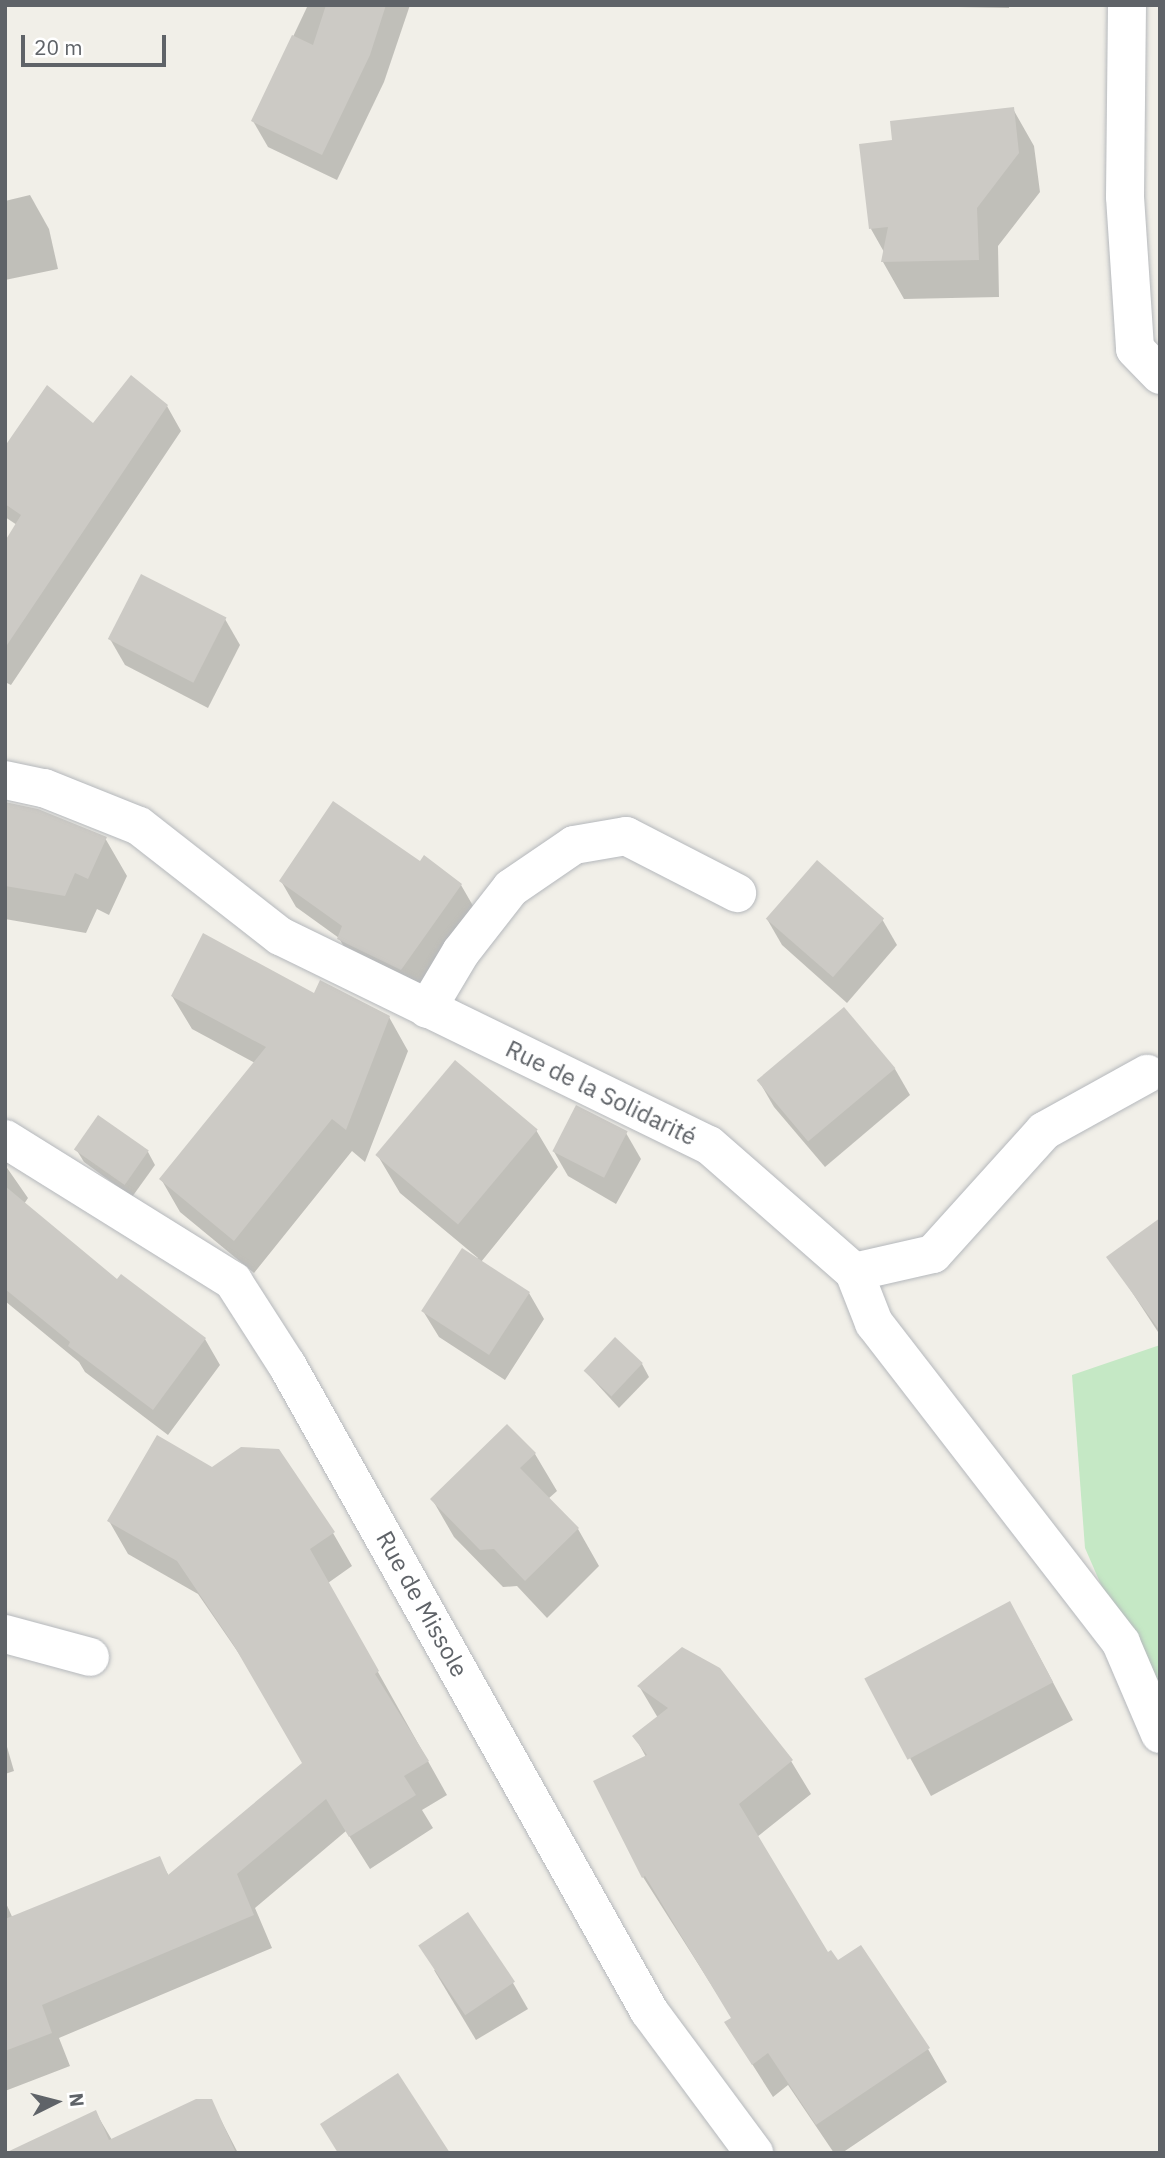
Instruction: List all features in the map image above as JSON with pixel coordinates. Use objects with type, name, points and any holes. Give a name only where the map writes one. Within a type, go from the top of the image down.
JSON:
[{"type":"street","points":[[1127,5],[1125,197],[1135,349],[1160,375]]},
{"type":"street","name":"Rue de la Solidarité","points":[[5,780],[44,788],[139,826],[280,936],[709,1145],[854,1272]]},
{"type":"street","points":[[427,1009],[461,952],[511,888],[574,845],[626,836],[737,893]]},
{"type":"street","points":[[1147,1074],[1044,1131],[933,1254],[854,1272],[874,1323],[1121,1643],[1160,1734]]},
{"type":"street","name":"Rue de Missole","points":[[5,1139],[233,1281],[288,1365],[649,2011],[754,2153]]},
{"type":"street","points":[[5,1634],[90,1657]]},
{"type":"green space","points":[[1160,1345],[1160,1720],[1085,1548],[1072,1375]]},
{"type":"building","points":[[326,5],[386,5],[370,55],[322,155],[251,121],[292,35],[313,45]]},
{"type":"building","points":[[1014,107],[1019,153],[977,208],[979,260],[881,262],[888,227],[869,229],[859,144],[892,140],[890,121]]},
{"type":"building","points":[[131,375],[168,405],[5,648],[5,541],[21,515],[5,504],[5,446],[47,385],[93,423]]},
{"type":"building","points":[[141,574],[227,618],[193,683],[108,639]]},
{"type":"building","points":[[333,801],[420,861],[424,855],[462,884],[401,970],[337,939],[342,926],[279,881]]},
{"type":"building","points":[[5,802],[38,809],[107,837],[88,879],[75,873],[65,896],[5,886]]},
{"type":"building","points":[[817,860],[884,918],[833,977],[766,919]]},
{"type":"building","points":[[203,933],[314,993],[320,980],[390,1016],[346,1130],[332,1119],[234,1241],[159,1179],[266,1047],[171,996]]},
{"type":"building","points":[[844,1007],[895,1068],[808,1142],[757,1080]]},
{"type":"building","points":[[455,1060],[538,1129],[458,1224],[375,1155]]},
{"type":"building","points":[[576,1105],[628,1131],[604,1178],[552,1151]]},
{"type":"building","points":[[98,1115],[149,1151],[125,1185],[74,1149]]},
{"type":"building","points":[[5,1186],[117,1279],[121,1274],[206,1338],[153,1410],[68,1346],[70,1342],[5,1289]]},
{"type":"building","points":[[1160,1218],[1160,1331],[1106,1257]]},
{"type":"building","points":[[462,1248],[530,1292],[489,1355],[421,1311]]},
{"type":"building","points":[[615,1337],[643,1363],[611,1397],[584,1371]]},
{"type":"building","points":[[507,1424],[536,1453],[520,1468],[579,1528],[525,1581],[494,1549],[480,1550],[430,1499]]},
{"type":"building","points":[[157,1435],[212,1467],[241,1447],[279,1449],[335,1532],[310,1549],[379,1671],[375,1674],[429,1761],[404,1776],[416,1795],[349,1837],[326,1799],[237,1874],[254,1915],[42,2005],[52,2033],[5,2051],[5,1919],[160,1856],[168,1875],[302,1763],[233,1644],[177,1561],[107,1521]]},
{"type":"building","points":[[1010,1601],[1053,1682],[908,1760],[864,1678]]},
{"type":"building","points":[[682,1647],[720,1668],[793,1760],[739,1804],[828,1952],[831,1950],[838,1960],[861,1945],[930,2048],[816,2125],[768,2053],[752,2065],[724,2022],[731,2018],[645,1876],[642,1878],[593,1781],[647,1755],[632,1736],[668,1708],[637,1686]]},
{"type":"building","points":[[468,1912],[515,1982],[465,2015],[418,1946]]},
{"type":"building","points":[[398,2073],[450,2153],[338,2153],[320,2124]]},
{"type":"building","points":[[196,2099],[212,2099],[236,2153],[5,2153],[96,2110],[109,2140]]}]
